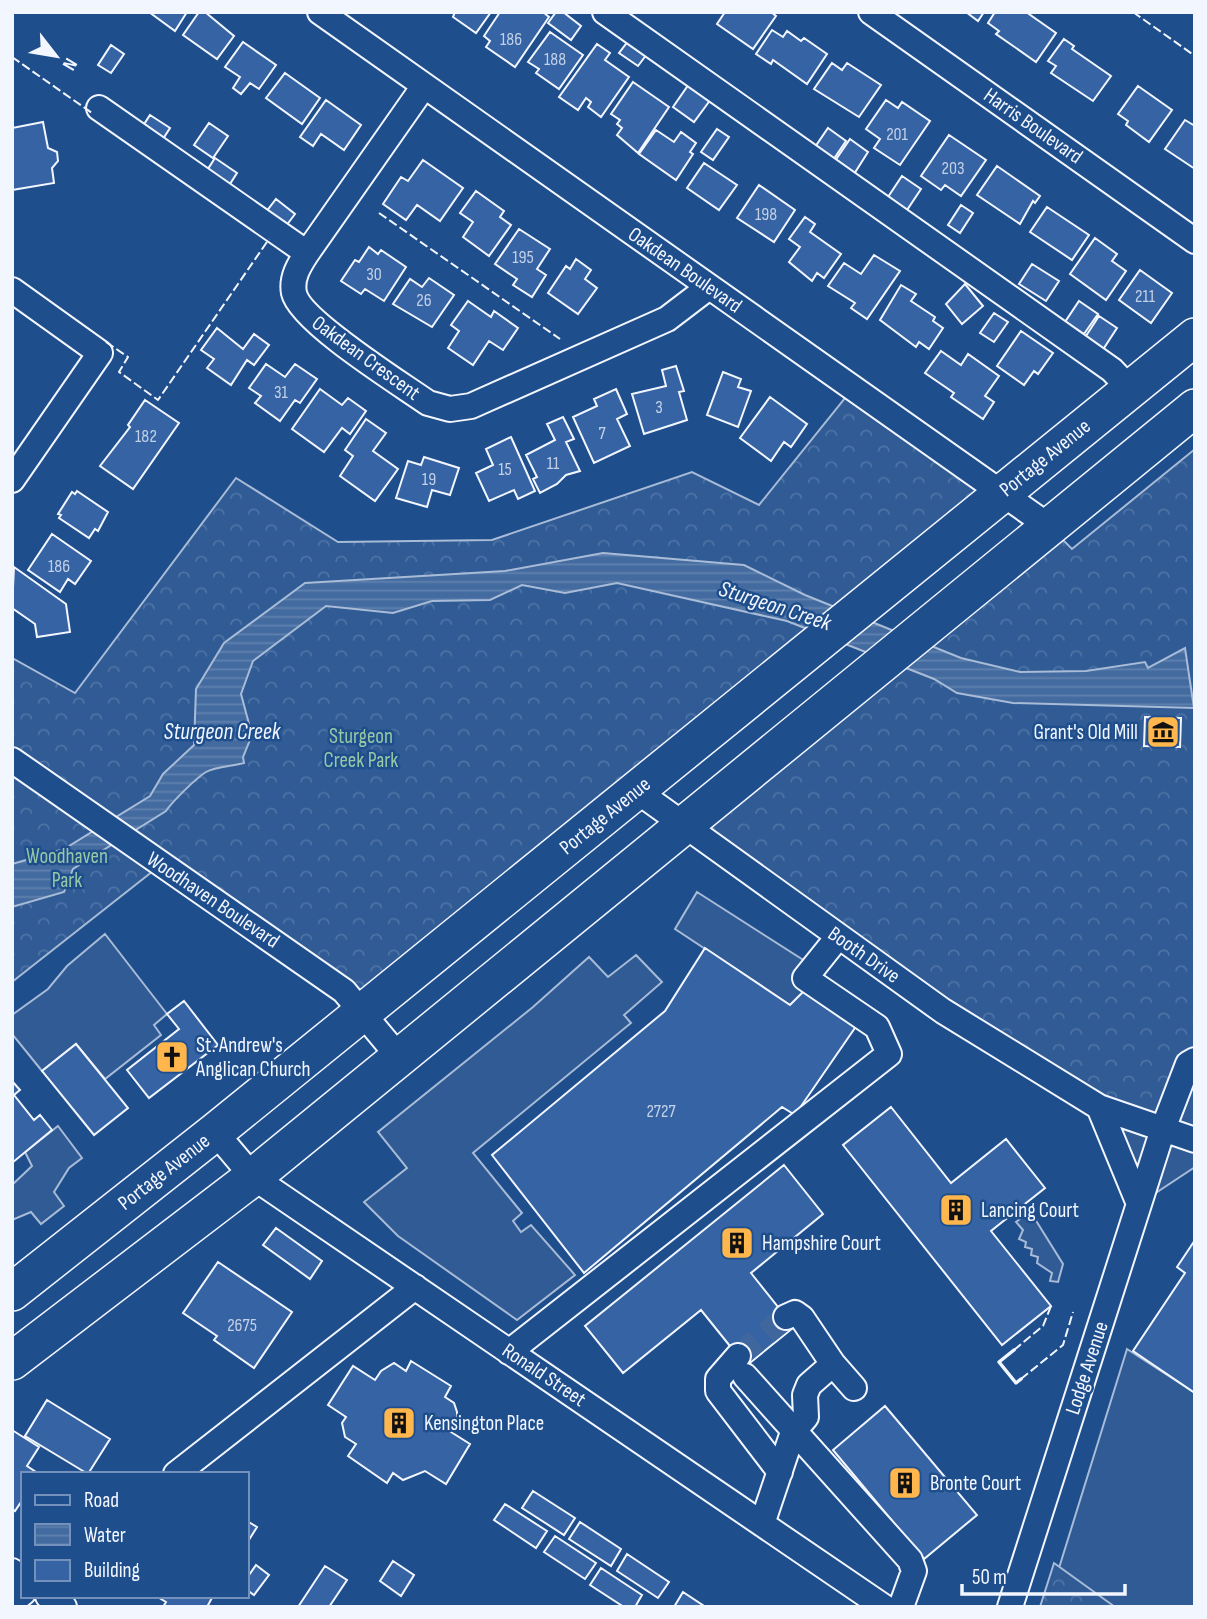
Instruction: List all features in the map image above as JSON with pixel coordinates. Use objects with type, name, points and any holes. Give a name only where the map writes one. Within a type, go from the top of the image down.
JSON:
[{"type":"highway","name":"Portage Avenue","points":[[12,1292],[215,1132],[637,791],[926,552],[1195,337]]},
{"type":"highway","points":[[12,1361],[253,1177],[1195,408]]},
{"type":"street","name":"Oakdean Boulevard","points":[[320,12],[1050,527]]},
{"type":"street","points":[[605,12],[1112,370],[1130,389]]},
{"type":"street","name":"Harris Boulevard","points":[[871,12],[1195,241]]},
{"type":"street","name":"Oakdean Crescent","points":[[424,86],[307,253],[293,283],[294,296],[305,313],[428,403],[450,410],[471,406],[667,319],[709,287]]},
{"type":"street","points":[[99,108],[307,253]]},
{"type":"street","points":[[12,290],[100,353],[12,480]]},
{"type":"street","name":"Woodhaven Boulevard","points":[[12,760],[344,991],[399,1057]]},
{"type":"street","name":"Booth Drive","points":[[637,791],[943,1011],[1099,1107],[1195,1140]]},
{"type":"street","points":[[509,1352],[889,1054],[877,1027],[805,978],[838,937]]},
{"type":"street","name":"Lodge Avenue","points":[[1010,1607],[1163,1129],[1188,1064],[1195,1060]]},
{"type":"street","points":[[1099,1107],[1139,1204]]},
{"type":"street","name":"Ronald Street","points":[[215,1132],[253,1177],[884,1607]]},
{"type":"street","points":[[179,1472],[415,1287]]},
{"type":"street","points":[[786,1317],[794,1313],[803,1318],[833,1364],[854,1388]]},
{"type":"street","points":[[762,1524],[793,1432],[806,1417],[805,1395],[809,1385],[833,1364]]},
{"type":"street","points":[[780,1472],[718,1391],[718,1378],[742,1366],[793,1432],[910,1560],[914,1571],[901,1607]]},
{"type":"shaded area","points":[[697,892],[808,963],[806,989],[790,1005],[675,929]]},
{"type":"shaded area","points":[[105,934],[167,1014],[154,1025],[161,1035],[105,1079],[76,1044],[42,1071],[12,1034],[12,1015],[48,989],[67,966]]},
{"type":"shaded area","points":[[636,955],[662,982],[624,1015],[631,1023],[473,1153],[522,1213],[513,1221],[521,1232],[531,1225],[575,1275],[517,1320],[398,1236],[364,1202],[407,1168],[378,1132],[533,1007],[589,957],[608,977]]},
{"type":"shaded area","points":[[1099,1107],[1195,1140],[1195,1167],[1139,1204]]},
{"type":"shaded area","points":[[58,1126],[82,1158],[69,1168],[54,1192],[64,1206],[41,1224],[31,1212],[12,1220],[12,1185],[32,1166],[25,1152]]},
{"type":"shaded area","points":[[1030,1211],[1063,1264],[1058,1282],[1050,1281],[1052,1273],[1037,1263],[1038,1257],[1031,1255],[1032,1249],[1025,1247],[1026,1242],[1019,1239],[1023,1230],[1016,1222]]},
{"type":"shaded area","points":[[1127,1349],[1195,1393],[1195,1607],[1114,1607],[1059,1568]]},
{"type":"green space","name":"Sturgeon Creek Park","points":[[853,388],[1001,494],[361,1013],[162,864],[12,982],[12,658],[75,693],[236,478],[338,542],[492,540],[692,472],[759,505]]},
{"type":"green space","points":[[1195,449],[1195,1140],[1099,1107],[682,825],[1050,527],[1072,549]]},
{"type":"green space","points":[[1054,1563],[1115,1607],[1040,1607]]},
{"type":"water","name":"Sturgeon Creek","points":[[603,553],[744,565],[805,595],[961,658],[1020,672],[1086,671],[1145,662],[1148,668],[1185,648],[1194,708],[1013,703],[957,693],[934,679],[787,621],[617,583],[565,593],[522,585],[490,600],[432,601],[393,613],[326,606],[253,661],[241,694],[252,735],[243,757],[244,763],[206,772],[166,811],[73,869],[64,892],[12,907],[12,864],[64,849],[150,796],[163,774],[194,745],[196,689],[224,643],[305,583],[505,571]]},
{"type":"building","points":[[149,12],[187,12],[175,31]]},
{"type":"building","points":[[199,12],[205,12],[234,36],[217,59],[183,35]]},
{"type":"building","points":[[455,12],[491,12],[476,33],[453,17]]},
{"type":"building","points":[[500,12],[543,12],[549,17],[515,67],[486,47],[490,41],[484,36]]},
{"type":"building","points":[[556,12],[563,12],[581,26],[571,40],[548,23]]},
{"type":"building","points":[[725,12],[771,12],[776,16],[753,49],[717,24]]},
{"type":"building","points":[[966,12],[984,12],[978,21]]},
{"type":"building","points":[[995,12],[1026,12],[1056,33],[1036,62],[996,34],[999,31],[988,23]]},
{"type":"building","points":[[772,30],[783,37],[787,31],[801,41],[804,38],[827,54],[807,84],[773,60],[771,64],[756,54]]},
{"type":"building","points":[[550,32],[583,55],[559,89],[536,73],[539,69],[528,62]]},
{"type":"building","points":[[1064,39],[1074,46],[1072,49],[1111,76],[1093,101],[1051,73],[1056,66],[1048,61]]},
{"type":"building","points":[[629,40],[647,54],[638,66],[619,53]]},
{"type":"building","points":[[243,42],[276,65],[259,89],[250,83],[241,94],[233,88],[240,77],[225,67]]},
{"type":"building","points":[[597,44],[610,53],[605,60],[629,77],[601,117],[588,107],[591,102],[586,98],[578,110],[559,97]]},
{"type":"building","points":[[111,45],[124,54],[111,73],[98,65]]},
{"type":"building","points":[[832,63],[842,70],[847,63],[881,85],[859,117],[814,89]]},
{"type":"building","points":[[285,73],[320,98],[302,124],[266,98]]},
{"type":"building","points":[[633,82],[669,107],[638,153],[617,135],[622,128],[617,124],[620,120],[611,114]]},
{"type":"building","points":[[689,84],[711,99],[694,122],[673,107]]},
{"type":"building","points":[[1138,86],[1172,110],[1149,142],[1126,125],[1128,121],[1118,114]]},
{"type":"building","points":[[326,100],[361,125],[344,150],[321,134],[313,146],[300,137]]},
{"type":"building","points":[[886,100],[898,108],[902,102],[930,121],[900,165],[874,148],[880,139],[866,129]]},
{"type":"building","points":[[150,115],[170,128],[161,142],[141,129]]},
{"type":"building","points":[[1185,120],[1195,126],[1195,169],[1165,149]]},
{"type":"building","points":[[43,122],[48,148],[57,152],[58,161],[52,168],[54,183],[12,190],[12,128]]},
{"type":"building","points":[[209,123],[228,136],[213,158],[194,145]]},
{"type":"building","points":[[828,128],[846,141],[833,160],[815,147]]},
{"type":"building","points":[[717,129],[729,137],[713,160],[701,152]]},
{"type":"building","points":[[656,130],[674,142],[681,132],[696,143],[690,152],[693,154],[676,180],[639,154]]},
{"type":"building","points":[[949,135],[986,160],[961,196],[945,185],[941,190],[921,176]]},
{"type":"building","points":[[850,139],[868,152],[854,174],[835,161]]},
{"type":"building","points":[[215,158],[237,173],[228,187],[206,172]]},
{"type":"building","points":[[423,160],[463,188],[440,221],[417,205],[406,220],[383,204],[401,177],[408,181]]},
{"type":"building","points":[[704,163],[737,185],[719,210],[687,188]]},
{"type":"building","points":[[997,166],[1040,196],[1035,203],[1033,201],[1020,224],[977,195]]},
{"type":"building","points":[[902,176],[921,189],[907,210],[888,197]]},
{"type":"building","points":[[759,185],[795,210],[774,242],[737,218]]},
{"type":"building","points":[[476,191],[504,211],[500,217],[511,225],[489,256],[463,237],[473,222],[460,213]]},
{"type":"building","points":[[276,199],[295,214],[286,226],[266,212]]},
{"type":"building","points":[[961,205],[973,213],[960,233],[948,225]]},
{"type":"building","points":[[1047,207],[1089,235],[1072,260],[1030,232]]},
{"type":"building","points":[[805,217],[815,224],[810,232],[841,254],[824,278],[817,273],[812,281],[789,262],[800,247],[789,239]]},
{"type":"building","points":[[519,229],[550,249],[537,269],[546,275],[532,297],[513,285],[517,279],[495,264]]},
{"type":"building","points":[[1095,238],[1117,254],[1112,261],[1126,271],[1106,300],[1070,274]]},
{"type":"building","points":[[369,247],[378,254],[381,250],[406,267],[384,301],[365,289],[361,294],[341,281],[355,260],[359,262]]},
{"type":"building","points":[[874,255],[900,271],[867,319],[851,308],[855,303],[828,286],[844,263],[861,274]]},
{"type":"building","points":[[576,259],[591,270],[585,279],[597,288],[578,314],[548,293],[566,266],[570,269]]},
{"type":"building","points":[[1032,264],[1059,281],[1046,301],[1019,284]]},
{"type":"building","points":[[1140,270],[1172,293],[1151,323],[1119,300]]},
{"type":"building","points":[[429,278],[454,295],[432,327],[393,304],[410,279],[422,287]]},
{"type":"building","points":[[965,284],[983,306],[962,324],[946,304]]},
{"type":"building","points":[[901,285],[916,294],[911,301],[935,317],[933,321],[943,328],[929,349],[919,342],[916,347],[880,320]]},
{"type":"building","points":[[468,301],[491,317],[494,311],[518,328],[503,350],[489,341],[473,365],[448,348],[459,331],[451,325]]},
{"type":"building","points":[[1079,301],[1098,314],[1084,334],[1065,322]]},
{"type":"building","points":[[994,313],[1008,322],[994,342],[980,333]]},
{"type":"building","points":[[1099,316],[1117,328],[1102,351],[1084,339]]},
{"type":"building","points":[[217,328],[243,349],[254,334],[269,345],[254,365],[247,360],[231,385],[207,368],[214,359],[201,350]]},
{"type":"building","points":[[1021,331],[1053,353],[1038,374],[1034,371],[1024,385],[997,366]]},
{"type":"building","points":[[941,351],[961,365],[968,354],[999,376],[985,396],[994,402],[983,419],[951,397],[954,393],[925,373]]},
{"type":"building","points":[[266,364],[285,377],[295,364],[317,379],[300,403],[295,400],[280,421],[255,403],[261,396],[249,388]]},
{"type":"building","points":[[676,366],[684,391],[679,392],[687,420],[644,434],[632,394],[666,386],[662,370]]},
{"type":"building","points":[[723,372],[741,379],[738,387],[751,391],[738,427],[707,415]]},
{"type":"building","points":[[320,389],[342,405],[348,398],[366,411],[350,434],[342,428],[324,452],[292,429]]},
{"type":"building","points":[[616,389],[627,414],[617,419],[630,446],[594,463],[573,417],[597,406],[594,399]]},
{"type":"building","points":[[770,397],[807,424],[791,447],[784,442],[771,461],[740,438]]},
{"type":"building","points":[[145,400],[179,423],[133,489],[100,466],[130,427],[128,425]]},
{"type":"building","points":[[563,417],[574,439],[566,442],[580,471],[566,475],[557,484],[540,493],[533,479],[537,477],[526,455],[555,440],[547,424]]},
{"type":"building","points":[[366,419],[386,433],[373,451],[398,469],[375,501],[340,476],[353,456],[345,450]]},
{"type":"building","points":[[511,437],[535,491],[518,499],[514,490],[489,501],[476,473],[493,465],[486,449]]},
{"type":"building","points":[[424,457],[459,468],[450,495],[432,490],[427,507],[396,498],[408,461],[421,465]]},
{"type":"building","points":[[77,491],[108,512],[98,531],[95,529],[89,538],[59,518],[61,515],[58,514],[72,492],[75,494]]},
{"type":"building","points":[[52,534],[91,561],[75,584],[68,579],[60,592],[28,570]]},
{"type":"building","points":[[14,567],[66,604],[70,632],[37,637],[35,624],[12,608]]},
{"type":"building","name":"Grant's Old Mill","points":[[1145,717],[1181,718],[1180,747],[1144,746]]},
{"type":"building","points":[[705,948],[790,1005],[806,989],[859,1022],[795,1115],[782,1107],[584,1273],[492,1155],[665,1011]]},
{"type":"building","name":"St. Andrew's Anglican Church","points":[[184,1001],[218,1045],[149,1098],[127,1070],[179,1029],[167,1014]]},
{"type":"building","points":[[76,1044],[128,1108],[94,1135],[42,1071]]},
{"type":"building","points":[[12,1081],[20,1090],[14,1095],[34,1120],[40,1115],[52,1130],[12,1163]]},
{"type":"building","name":"Lancing Court","points":[[891,1107],[951,1183],[1006,1139],[1045,1188],[991,1231],[1051,1306],[1002,1345],[843,1145]]},
{"type":"building","name":"Hampshire Court","points":[[784,1165],[823,1214],[751,1273],[794,1327],[746,1366],[701,1310],[623,1373],[585,1326]]},
{"type":"building","points":[[276,1228],[322,1261],[310,1279],[263,1245]]},
{"type":"building","points":[[1195,1240],[1195,1393],[1133,1351],[1185,1273],[1177,1267]]},
{"type":"building","points":[[218,1262],[292,1312],[254,1368],[214,1340],[217,1336],[183,1313]]},
{"type":"building","name":"Kensington Place","points":[[411,1361],[451,1386],[445,1397],[454,1403],[457,1422],[451,1432],[470,1444],[446,1484],[425,1471],[403,1480],[393,1473],[387,1483],[348,1456],[356,1444],[345,1437],[342,1423],[346,1417],[328,1405],[353,1366],[375,1380],[381,1371],[394,1363],[406,1371]]},
{"type":"building","points":[[47,1400],[110,1439],[89,1472],[85,1472],[25,1436]]},
{"type":"building","name":"Bronte Court","points":[[885,1406],[977,1515],[924,1559],[833,1450]]},
{"type":"building","points":[[12,1430],[39,1447],[27,1466],[36,1472],[21,1472],[21,1502],[15,1511],[12,1509]]},
{"type":"building","points":[[533,1491],[575,1518],[564,1535],[522,1508]]},
{"type":"building","points":[[505,1504],[547,1531],[536,1548],[494,1520]]},
{"type":"building","points":[[248,1522],[257,1527],[248,1541]]},
{"type":"building","points":[[580,1522],[621,1549],[611,1566],[569,1539]]},
{"type":"building","points":[[555,1536],[596,1563],[585,1579],[544,1552]]},
{"type":"building","points":[[627,1554],[669,1582],[658,1598],[617,1571]]},
{"type":"building","points":[[393,1561],[414,1575],[401,1596],[380,1581]]},
{"type":"building","points":[[256,1565],[269,1575],[254,1595],[248,1591],[248,1577]]},
{"type":"building","points":[[325,1566],[347,1580],[329,1607],[298,1607]]},
{"type":"building","points":[[601,1568],[642,1595],[635,1607],[624,1607],[590,1585]]},
{"type":"building","points":[[683,1592],[704,1606],[674,1607]]},
{"type":"building","points":[[159,1598],[212,1598],[207,1607],[163,1607],[166,1602]]},
{"type":"tunnel","points":[[738,1356],[786,1317]]},
{"type":"fence","points":[[1133,12],[1195,56]]},
{"type":"fence","points":[[12,57],[92,113]]},
{"type":"fence","points":[[379,213],[560,339]]},
{"type":"fence","points":[[106,342],[128,357],[119,372],[158,400],[269,239]]},
{"type":"fence","points":[[1014,1350],[1043,1326],[1051,1306]]},
{"type":"fence","points":[[1021,1379],[1063,1345],[1073,1312]]},
{"type":"wall","points":[[1014,1350],[999,1362],[1016,1383],[1021,1379]]},
{"type":"place","name":"Grant's Old Mill","points":[[1163,732]]},
{"type":"place","name":"St. Andrew's Anglican Church","points":[[172,1057]]},
{"type":"place","name":"Lancing Court","points":[[956,1210]]},
{"type":"place","name":"Hampshire Court","points":[[737,1243]]},
{"type":"place","name":"Kensington Place","points":[[399,1423]]},
{"type":"place","name":"Bronte Court","points":[[905,1483]]},
{"type":"park label","name":"Woodhaven Park","points":[[67,868]]}]
